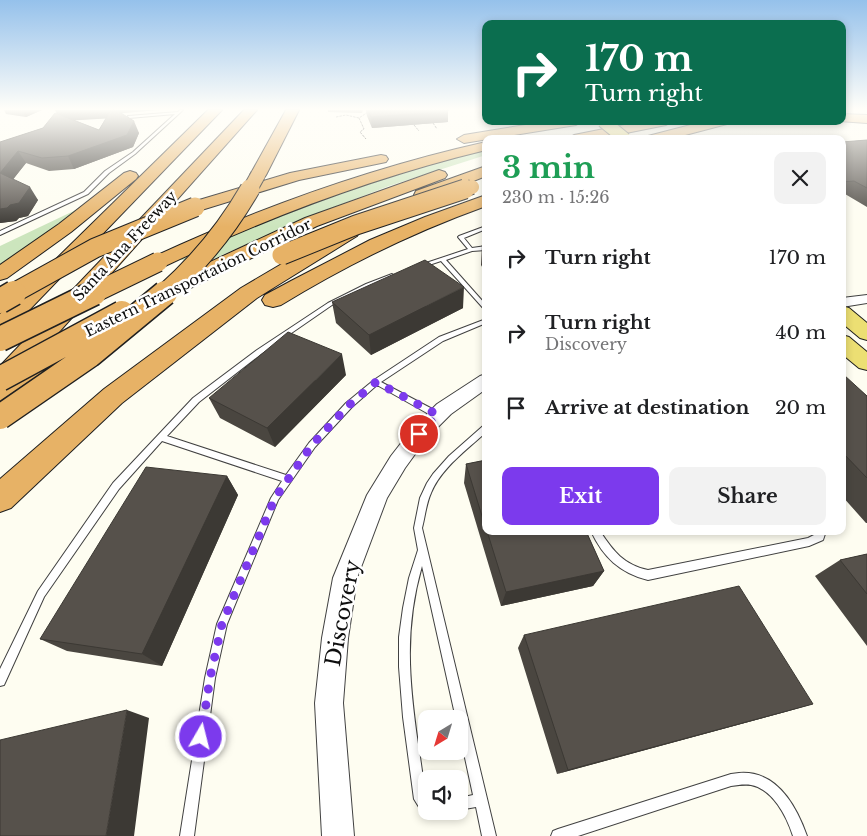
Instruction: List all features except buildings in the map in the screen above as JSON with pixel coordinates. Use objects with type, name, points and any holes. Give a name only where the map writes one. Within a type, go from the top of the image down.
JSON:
[{"type":"highway","points":[[0,274],[95,204],[161,149]]},
{"type":"highway","name":"Santa Ana Freeway","points":[[0,327],[177,149]]},
{"type":"highway","name":"Santa Ana Freeway","points":[[0,380],[215,149]]},
{"type":"highway","points":[[0,417],[100,347],[175,284],[225,230],[272,149]]},
{"type":"highway","points":[[296,176],[438,149]]},
{"type":"highway","name":"Eastern Transportation Corridor","points":[[0,339],[158,262],[250,221],[321,194],[405,166],[474,149]]},
{"type":"highway","points":[[0,301],[95,248],[195,207],[296,176],[390,153]]},
{"type":"highway","name":"Eastern Transportation Corridor","points":[[0,380],[127,320],[222,263],[311,222],[385,193],[482,161]]},
{"type":"highway","points":[[0,392],[127,320],[365,222],[482,185]]},
{"type":"highway","points":[[0,499],[126,400],[245,316],[301,283],[375,245],[446,214],[482,186]]},
{"type":"main road","points":[[846,315],[867,333]]},
{"type":"main road","points":[[846,345],[867,363]]},
{"type":"street","points":[[846,302],[867,299]]},
{"type":"street","name":"Discovery","points":[[338,836],[329,703],[335,638],[345,578],[378,494],[398,462],[419,434],[438,415],[482,382]]},
{"type":"lane","points":[[0,233],[86,193],[107,172],[139,149]]},
{"type":"lane","points":[[471,250],[461,237],[482,229]]},
{"type":"lane","points":[[413,268],[471,250],[482,249]]},
{"type":"lane","points":[[442,259],[482,304]]},
{"type":"lane","points":[[0,681],[41,594],[116,486],[196,400],[259,352],[330,304],[368,285],[404,271]]},
{"type":"lane","points":[[186,836],[210,678],[222,624],[275,498],[312,445],[348,406],[376,382],[442,339],[482,323]]},
{"type":"lane","points":[[376,382],[438,415]]},
{"type":"lane","points":[[482,432],[459,452],[426,493],[418,528],[489,836]]},
{"type":"lane","points":[[162,438],[288,479]]},
{"type":"lane","points":[[597,535],[606,551],[633,573],[648,575],[809,542],[821,535]]},
{"type":"lane","points":[[418,782],[404,667],[404,636],[413,577],[423,549]]},
{"type":"lane","points":[[558,836],[731,780],[752,778],[768,784],[796,821],[800,836]]},
{"type":"lane","points":[[468,802],[481,800]]},
{"type":"green space","points":[[482,151],[482,156],[389,186],[303,219],[200,265],[175,258],[290,212],[367,184]]},
{"type":"green space","points":[[82,207],[0,266],[0,246]]},
{"type":"route","points":[[201,737],[210,678],[222,624],[275,498],[312,445],[348,406],[376,382],[438,415],[419,434]]}]
